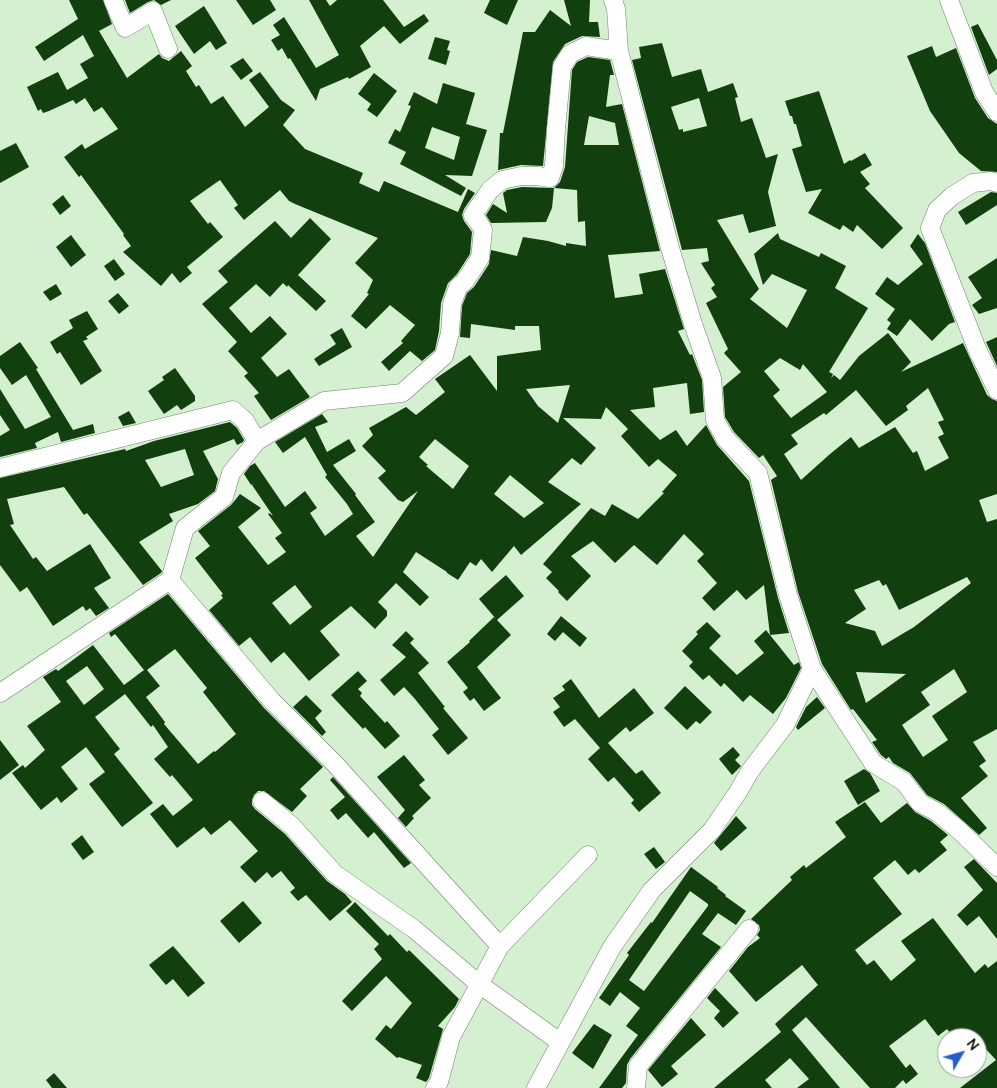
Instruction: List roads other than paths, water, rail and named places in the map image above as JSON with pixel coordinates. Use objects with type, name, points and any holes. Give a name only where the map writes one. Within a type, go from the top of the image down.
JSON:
[{"type":"street","points":[[113,0],[126,28],[153,11],[168,49]]},
{"type":"street","points":[[613,0],[616,9],[619,51],[670,248],[712,378],[715,420],[724,438],[758,473],[788,595],[812,669],[873,762],[904,782],[920,803],[937,812],[962,832],[997,867]]},
{"type":"street","points":[[949,0],[984,92],[997,112]]},
{"type":"street","points":[[0,693],[170,580],[185,528],[224,497],[231,473],[258,441],[324,401],[402,393],[444,356],[450,333],[452,304],[458,287],[465,281],[480,258],[482,230],[473,216],[490,190],[502,180],[521,176],[550,178],[554,166],[562,66],[570,54],[586,46],[619,51]]},
{"type":"street","points":[[997,183],[991,181],[973,183],[952,196],[937,210],[930,228],[977,348],[997,390]]},
{"type":"street","points":[[0,468],[233,410],[245,421],[258,441]]},
{"type":"street","points":[[170,580],[272,701],[335,764],[500,946]]},
{"type":"street","points":[[536,1088],[612,947],[652,890],[712,830],[750,771],[785,725],[812,669]]},
{"type":"street","points":[[262,801],[292,826],[336,874],[414,929],[479,984],[560,1042]]},
{"type":"street","points":[[435,1088],[439,1082],[451,1037],[500,946],[588,855]]},
{"type":"street","points":[[636,1088],[638,1066],[749,929]]}]
